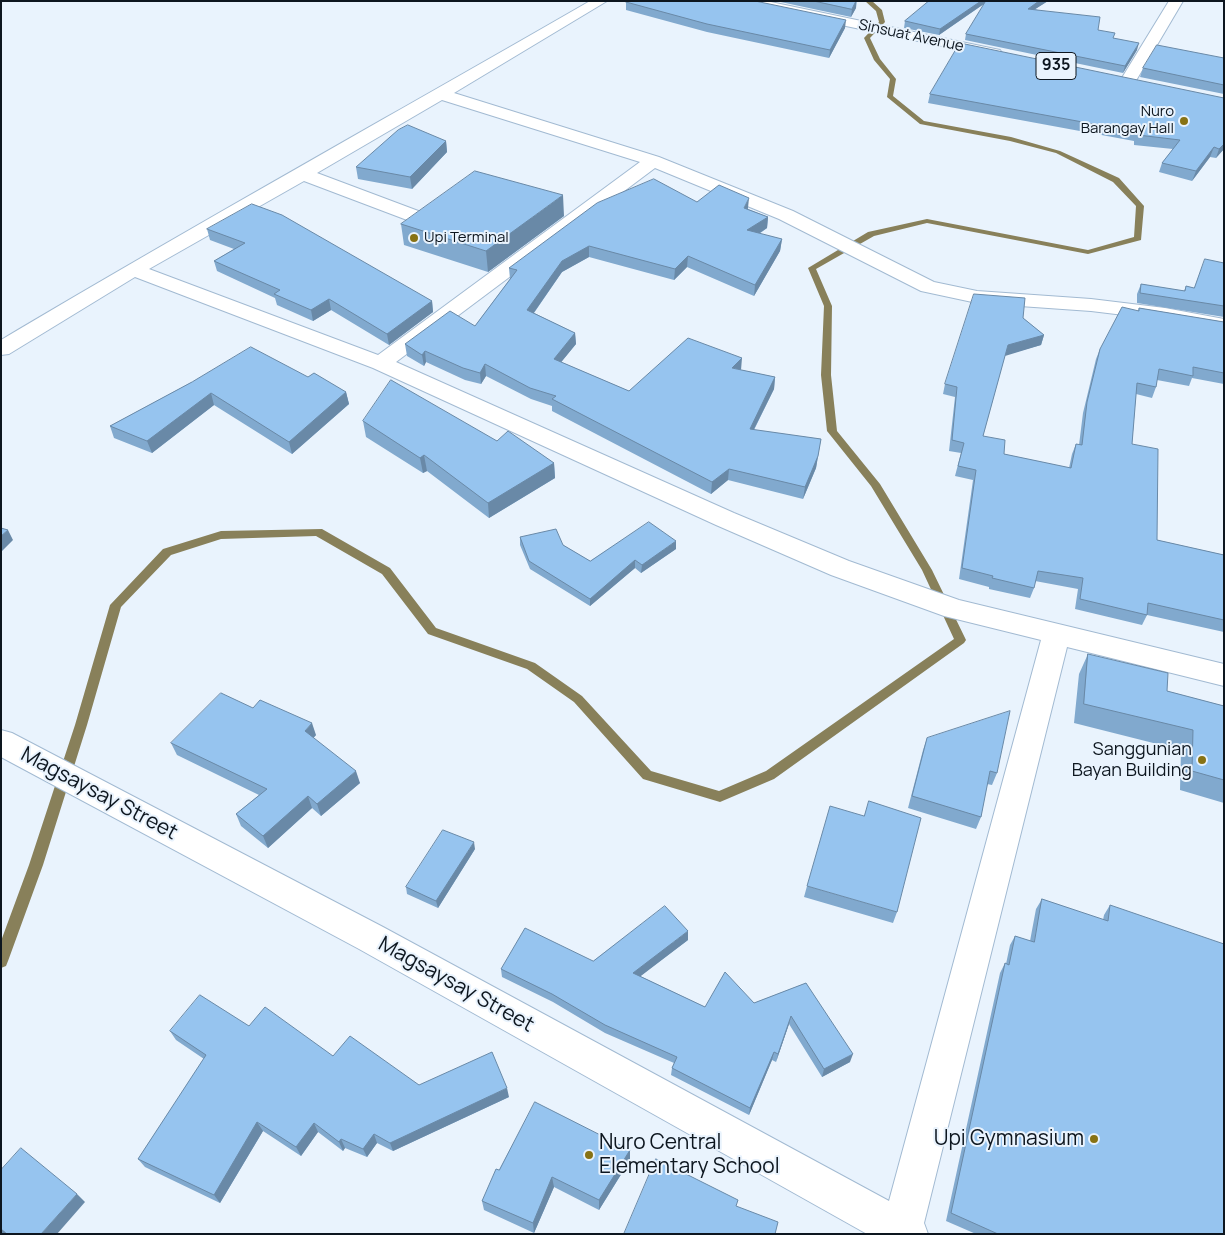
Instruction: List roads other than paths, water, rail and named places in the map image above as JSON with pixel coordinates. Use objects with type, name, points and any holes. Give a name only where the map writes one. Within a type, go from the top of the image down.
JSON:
[{"type":"street","points":[[1,349],[133,270],[303,174],[600,1]]},
{"type":"street","name":"Sinsuat Avenue","points":[[745,1],[1013,57]]},
{"type":"street","points":[[1128,81],[1176,1]]},
{"type":"street","points":[[1109,77],[1147,85]]},
{"type":"street","points":[[441,94],[653,161],[786,216],[836,239],[928,287],[977,297],[1090,305],[1165,314],[1224,325]]},
{"type":"street","points":[[381,363],[653,161]]},
{"type":"street","points":[[303,174],[422,219]]},
{"type":"street","points":[[133,270],[381,363],[725,519],[840,568],[954,609],[1224,675]]},
{"type":"street","points":[[905,1232],[1056,635]]},
{"type":"street","name":"Magsaysay Street","points":[[1,742],[371,938],[905,1232]]},
{"type":"waterway","points":[[1,961],[36,865],[81,725],[116,605],[167,552],[221,535],[318,532],[386,571],[432,631],[531,666],[578,699],[647,775],[720,797],[770,775],[960,640],[927,570],[875,484],[832,431],[826,375],[828,306],[812,268],[871,234],[927,221],[1088,252],[1138,238],[1140,206],[1116,180],[1058,152],[1011,139],[922,123],[890,97],[893,79],[877,60],[867,38],[882,22],[879,10],[868,1]]},
{"type":"place","name":"Nuro Barangay Hall","points":[[1184,121]]},
{"type":"place","name":"Upi Terminal","points":[[414,238]]},
{"type":"place","name":"Sanggunian Bayan Building","points":[[1202,760]]},
{"type":"place","name":"Upi Gymnasium","points":[[1094,1139]]},
{"type":"place","name":"Nuro Central Elementary School","points":[[589,1155]]}]
